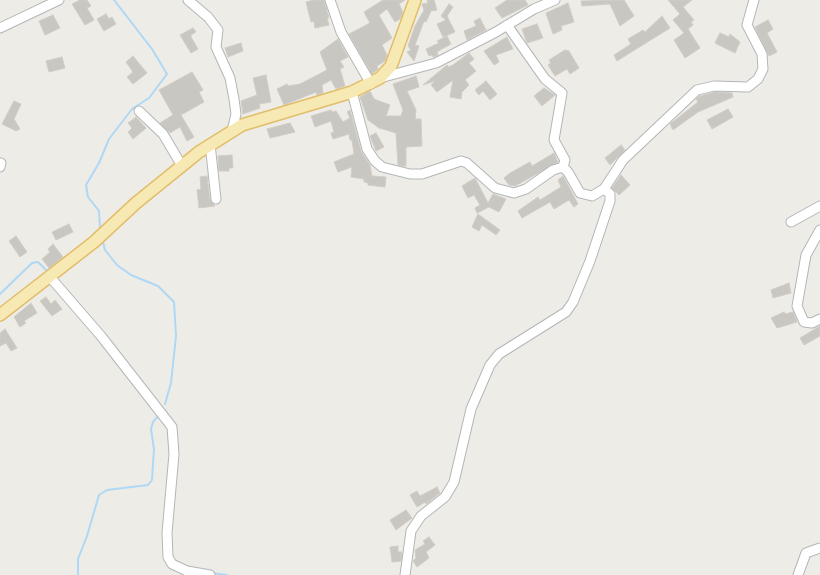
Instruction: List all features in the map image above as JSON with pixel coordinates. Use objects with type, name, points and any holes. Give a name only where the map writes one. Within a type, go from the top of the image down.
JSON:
[{"type":"main road","points":[[1,311],[50,277],[210,144],[232,131],[261,118],[352,92],[375,81],[391,66],[415,0]]},
{"type":"street","points":[[0,28],[59,0]]},
{"type":"street","points":[[188,0],[208,17],[218,30],[216,47],[230,78],[234,99],[236,114],[232,131]]},
{"type":"street","points":[[330,0],[340,32],[375,81],[436,63],[507,26],[534,9],[555,0]]},
{"type":"street","points":[[563,166],[582,194],[592,196],[604,189],[618,165],[697,90],[714,86],[748,87],[758,79],[763,69],[762,54],[747,25],[754,0]]},
{"type":"street","points":[[352,92],[367,148],[375,161],[382,167],[410,174],[422,174],[461,161],[467,163],[495,188],[514,194],[526,189],[553,170],[563,166],[565,160],[554,140],[562,93],[545,79],[507,26]]},
{"type":"street","points":[[139,111],[162,134],[182,166]]},
{"type":"street","points":[[210,144],[216,200]]},
{"type":"street","points":[[404,575],[408,540],[411,532],[421,516],[445,497],[454,482],[471,409],[478,388],[493,360],[547,323],[562,316],[572,302],[590,261],[610,201],[610,194],[604,189]]},
{"type":"street","points":[[791,222],[820,206]]},
{"type":"street","points":[[820,230],[806,255],[796,306],[804,322],[812,323],[820,319]]},
{"type":"street","points":[[50,277],[73,301],[172,427],[174,454],[167,533],[168,557],[172,564],[186,571],[210,575]]},
{"type":"street","points":[[798,575],[806,554],[820,548]]},
{"type":"building","points":[[80,0],[87,0],[91,6],[87,8],[94,20],[85,25],[72,4]]},
{"type":"building","points":[[324,0],[329,25],[315,28],[314,21],[311,22],[306,2]]},
{"type":"building","points":[[383,0],[405,0],[399,4],[403,12],[400,19],[395,22],[387,9],[379,15],[392,38],[382,45],[387,55],[385,61],[377,66],[378,69],[372,74],[349,34],[370,23],[364,12]]},
{"type":"building","points":[[427,0],[434,0],[437,10],[431,11],[426,22],[424,21],[415,45],[419,46],[414,61],[407,52],[411,50],[408,46],[415,26],[424,10],[422,4],[428,3]]},
{"type":"building","points":[[507,0],[525,0],[528,5],[502,18],[495,8]]},
{"type":"building","points":[[624,0],[634,16],[620,26],[610,4],[582,6],[581,1]]},
{"type":"building","points":[[668,0],[692,0],[683,7],[694,20],[691,22],[693,25],[688,29],[700,48],[685,58],[674,40],[684,33],[673,20],[680,14]]},
{"type":"building","points":[[568,3],[574,22],[561,26],[562,30],[553,34],[546,13]]},
{"type":"building","points":[[449,4],[453,7],[447,16],[455,32],[443,37],[437,24],[446,20],[441,16]]},
{"type":"building","points":[[106,14],[109,19],[112,17],[116,24],[104,31],[97,19]]},
{"type":"building","points":[[53,15],[60,28],[45,35],[39,21]]},
{"type":"building","points":[[662,16],[670,28],[617,61],[614,55],[631,44],[628,39],[643,30],[645,32]]},
{"type":"building","points":[[480,18],[486,30],[467,40],[464,31],[476,26],[474,21]]},
{"type":"building","points":[[768,20],[773,29],[767,33],[777,52],[769,56],[755,27]]},
{"type":"building","points":[[537,24],[543,38],[527,43],[522,29]]},
{"type":"building","points":[[193,28],[196,32],[191,37],[198,49],[191,53],[180,35]]},
{"type":"building","points":[[720,33],[729,37],[730,34],[740,42],[735,53],[715,43]]},
{"type":"building","points":[[447,36],[451,44],[437,52],[438,55],[429,56],[426,49],[439,43],[437,41]]},
{"type":"building","points":[[507,37],[513,49],[496,55],[499,62],[494,65],[484,51]]},
{"type":"building","points":[[338,39],[348,57],[340,61],[344,67],[340,69],[345,86],[336,89],[331,80],[322,85],[323,93],[317,95],[316,92],[284,105],[277,89],[287,84],[288,86],[300,84],[327,70],[320,52]]},
{"type":"building","points":[[241,43],[243,51],[228,57],[225,48]]},
{"type":"building","points":[[565,50],[569,51],[579,68],[570,74],[567,69],[555,76],[548,65],[551,63],[549,60]]},
{"type":"building","points":[[469,53],[474,59],[469,63],[476,71],[465,80],[469,85],[462,92],[461,99],[450,97],[453,80],[437,92],[431,85],[435,81],[423,85],[447,65],[449,67],[453,65]]},
{"type":"building","points":[[133,56],[147,73],[133,84],[127,77],[133,72],[126,62]]},
{"type":"building","points":[[62,57],[65,68],[49,72],[46,61]]},
{"type":"building","points":[[192,72],[203,90],[199,92],[204,102],[181,115],[194,137],[187,141],[180,127],[170,133],[160,123],[173,115],[159,90]]},
{"type":"building","points":[[266,75],[271,102],[259,104],[260,108],[243,114],[241,101],[257,95],[253,78]]},
{"type":"building","points":[[416,76],[419,87],[407,91],[416,110],[415,119],[421,119],[422,146],[406,147],[406,166],[402,166],[398,165],[396,133],[379,128],[368,120],[360,97],[370,91],[374,99],[390,105],[386,116],[401,116],[403,110],[393,84]]},
{"type":"building","points":[[486,81],[497,94],[490,100],[483,91],[479,95],[475,90]]},
{"type":"building","points":[[544,88],[555,95],[542,106],[534,96]]},
{"type":"building","points":[[715,92],[732,93],[733,97],[698,112],[673,130],[670,124],[698,102],[696,99]]},
{"type":"building","points":[[14,101],[21,104],[14,119],[20,129],[16,131],[2,124]]},
{"type":"building","points":[[728,109],[733,117],[712,129],[707,120]]},
{"type":"building","points":[[331,110],[332,112],[336,111],[343,122],[350,118],[347,112],[350,110],[361,151],[370,165],[372,176],[386,177],[385,187],[368,185],[368,183],[364,182],[364,179],[351,177],[352,167],[338,172],[334,162],[354,154],[352,140],[350,140],[349,134],[333,139],[331,133],[334,132],[331,121],[315,127],[311,116]]},
{"type":"building","points":[[136,117],[146,128],[133,139],[128,132],[132,128],[128,123]]},
{"type":"building","points":[[290,123],[295,132],[270,138],[267,129]]},
{"type":"building","points":[[376,133],[384,147],[376,151],[370,136]]},
{"type":"building","points":[[621,145],[625,150],[610,165],[605,158]]},
{"type":"building","points":[[554,153],[558,162],[515,186],[509,185],[504,178],[530,162],[532,166]]},
{"type":"building","points":[[232,155],[233,168],[229,168],[229,171],[219,171],[218,156]]},
{"type":"building","points":[[621,175],[630,185],[619,195],[612,188]]},
{"type":"building","points":[[207,176],[210,200],[215,206],[199,208],[197,190],[201,189],[200,177]]},
{"type":"building","points":[[563,176],[578,204],[574,207],[569,200],[554,209],[550,202],[522,218],[518,211],[538,197],[540,200],[561,187],[558,180]]},
{"type":"building","points":[[475,178],[488,203],[493,194],[506,199],[499,212],[489,207],[477,213],[475,208],[480,205],[474,195],[468,198],[462,186]]},
{"type":"building","points":[[478,214],[500,230],[496,235],[482,225],[479,231],[472,227]]},
{"type":"building","points":[[69,224],[73,232],[56,240],[52,232]]},
{"type":"building","points":[[16,236],[27,252],[20,257],[9,241]]},
{"type":"building","points":[[53,244],[63,257],[49,268],[42,259],[50,252],[48,249]]},
{"type":"building","points":[[789,283],[791,293],[773,298],[771,290]]},
{"type":"building","points":[[46,297],[51,304],[55,300],[62,309],[52,316],[40,301]]},
{"type":"building","points":[[31,303],[37,313],[24,321],[26,323],[20,327],[14,317]]},
{"type":"building","points":[[784,312],[785,314],[793,312],[797,322],[777,328],[771,318]]},
{"type":"building","points":[[820,326],[820,336],[804,345],[800,338]]},
{"type":"building","points":[[5,329],[17,348],[11,351],[6,343],[0,346],[0,333]]},
{"type":"building","points":[[437,487],[440,493],[426,504],[425,502],[417,507],[410,495],[417,491],[420,496]]},
{"type":"building","points":[[406,510],[412,518],[396,530],[390,520]]},
{"type":"building","points":[[429,537],[435,545],[426,552],[429,558],[417,567],[413,561],[416,558],[415,550],[425,544],[423,541]]},
{"type":"building","points":[[398,546],[398,552],[402,552],[401,561],[392,562],[390,547]]},
{"type":"waterway","points":[[100,229],[99,211],[88,197],[86,185],[99,163],[109,139],[132,109],[149,98],[167,74],[152,49],[114,0]]},
{"type":"waterway","points":[[103,242],[105,250],[117,265],[131,275],[158,286],[174,302],[176,336],[171,383],[165,404]]},
{"type":"waterway","points":[[0,294],[32,263],[38,262],[47,271]]},
{"type":"waterway","points":[[78,575],[78,559],[99,495],[107,490],[148,485],[152,480],[154,449],[151,429],[153,422],[159,415]]},
{"type":"waterway","points":[[212,573],[227,575]]}]
